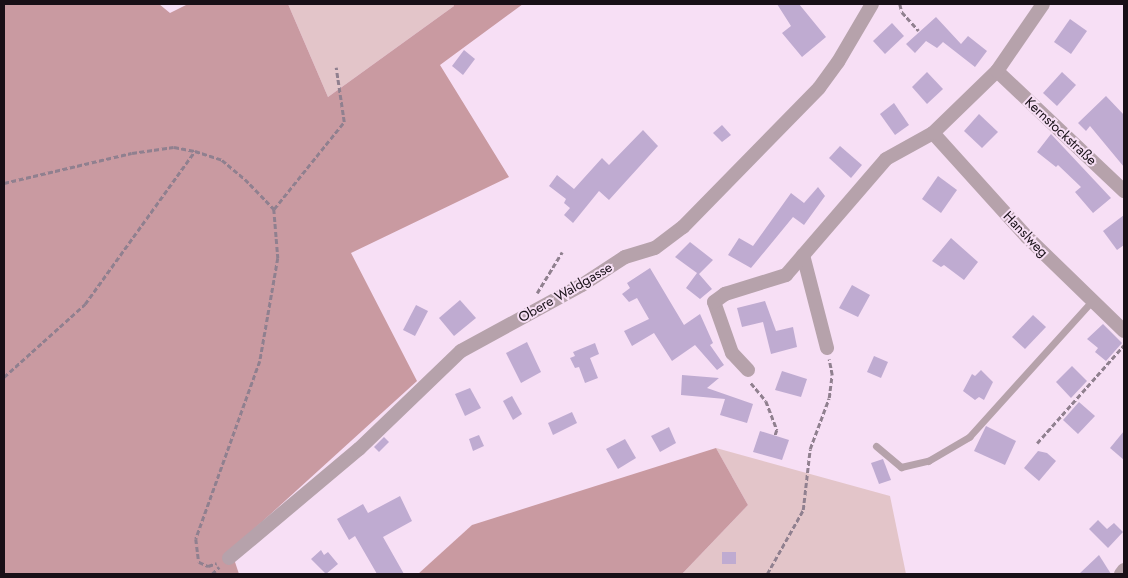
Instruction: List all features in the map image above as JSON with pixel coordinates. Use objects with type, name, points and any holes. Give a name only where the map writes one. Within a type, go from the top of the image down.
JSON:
[{"type":"street","name":"Obere Waldgasse","points":[[229,558],[360,449],[461,351],[582,285],[625,257],[655,248],[683,227],[819,88],[838,62],[872,4]]},
{"type":"street","points":[[748,370],[732,353],[714,302],[725,294],[786,275],[886,159],[933,133],[997,71],[1041,11],[1043,4]]},
{"type":"street","name":"Kernstockstraße","points":[[997,71],[1124,190]]},
{"type":"street","name":"Hanslweg","points":[[933,133],[1027,237],[1124,331]]},
{"type":"street","points":[[803,255],[827,348]]},
{"type":"street","points":[[1121,574],[1124,570]]},
{"type":"lane","points":[[876,446],[901,467],[928,461],[969,437],[1093,299]]},
{"type":"path","points":[[900,4],[902,12],[919,31]]},
{"type":"path","points":[[274,209],[344,122],[336,68]]},
{"type":"path","points":[[4,183],[51,171],[86,166],[132,153],[174,147],[195,151],[222,160],[274,209],[278,258],[260,361],[196,538],[199,562],[208,566],[229,558]]},
{"type":"path","points":[[4,377],[85,304],[195,151]]},
{"type":"path","points":[[536,294],[562,252]]},
{"type":"path","points":[[1037,443],[1124,344]]},
{"type":"path","points":[[767,574],[803,510],[810,449],[829,398],[832,375],[827,348]]},
{"type":"path","points":[[748,370],[748,379],[766,401],[777,430],[775,436]]},
{"type":"shaded area","points":[[4,4],[159,4],[170,13],[188,4],[288,4],[328,97],[454,6],[453,4],[523,4],[440,65],[509,177],[351,253],[417,381],[231,550],[239,574],[4,574]]},
{"type":"shaded area","points":[[288,4],[453,4],[454,6],[328,97]]},
{"type":"shaded area","points":[[716,448],[890,496],[906,574],[682,574],[748,505]]},
{"type":"shaded area","points":[[716,448],[748,505],[682,574],[418,574],[472,525]]},
{"type":"building","points":[[777,4],[799,4],[826,37],[802,57],[782,33],[791,26]]},
{"type":"building","points":[[936,17],[961,44],[968,36],[987,51],[975,67],[943,42],[937,48],[926,41],[915,53],[906,44]]},
{"type":"building","points":[[1070,19],[1087,31],[1071,54],[1054,42]]},
{"type":"building","points":[[892,23],[904,36],[885,54],[873,41]]},
{"type":"building","points":[[464,50],[475,59],[463,75],[452,66]]},
{"type":"building","points":[[927,72],[943,89],[927,104],[912,87]]},
{"type":"building","points":[[1062,72],[1076,85],[1057,106],[1043,93]]},
{"type":"building","points":[[1106,96],[1124,115],[1124,167],[1090,126],[1086,131],[1078,123]]},
{"type":"building","points":[[894,103],[909,125],[895,135],[880,114]]},
{"type":"building","points":[[979,114],[998,132],[982,148],[964,131]]},
{"type":"building","points":[[722,125],[731,135],[722,142],[713,133]]},
{"type":"building","points":[[643,130],[658,146],[609,200],[599,191],[573,223],[564,215],[570,208],[564,203],[566,199],[549,186],[557,175],[574,189],[602,158],[609,165]]},
{"type":"building","points":[[1051,134],[1111,198],[1093,213],[1075,192],[1081,187],[1058,165],[1056,167],[1037,152]]},
{"type":"building","points":[[840,146],[862,165],[851,178],[829,158]]},
{"type":"building","points":[[938,176],[957,190],[941,213],[922,199]]},
{"type":"building","points":[[818,187],[825,196],[804,225],[793,217],[751,268],[728,255],[739,238],[753,246],[791,193],[804,203]]},
{"type":"building","points":[[1124,215],[1124,245],[1117,250],[1103,231]]},
{"type":"building","points":[[951,238],[978,262],[964,280],[944,265],[941,267],[932,261]]},
{"type":"building","points":[[690,242],[713,260],[699,274],[712,289],[700,299],[686,288],[697,273],[675,257]]},
{"type":"building","points":[[650,268],[684,325],[700,314],[713,343],[710,345],[724,365],[717,370],[695,345],[672,361],[654,333],[632,346],[624,331],[649,319],[637,298],[629,302],[622,294],[630,288],[627,283]]},
{"type":"building","points":[[852,285],[870,295],[858,317],[839,308]]},
{"type":"building","points":[[460,300],[476,318],[454,336],[439,318]]},
{"type":"building","points":[[765,301],[776,331],[793,327],[797,347],[771,354],[763,322],[742,327],[737,308]]},
{"type":"building","points":[[416,305],[428,311],[415,336],[403,330]]},
{"type":"building","points":[[1033,315],[1046,327],[1025,349],[1012,337]]},
{"type":"building","points":[[1103,324],[1122,343],[1106,361],[1095,352],[1098,348],[1087,339]]},
{"type":"building","points":[[527,342],[541,372],[521,383],[506,353]]},
{"type":"building","points":[[595,343],[599,354],[590,358],[598,378],[585,383],[579,367],[575,368],[570,358],[575,356],[573,352]]},
{"type":"building","points":[[874,356],[888,362],[881,378],[867,372]]},
{"type":"building","points":[[1072,366],[1087,381],[1071,398],[1056,382]]},
{"type":"building","points":[[981,370],[993,382],[984,400],[979,397],[975,400],[963,391],[972,374],[975,376]]},
{"type":"building","points":[[782,371],[807,379],[801,397],[775,390]]},
{"type":"building","points":[[682,375],[719,378],[707,388],[753,404],[747,423],[720,415],[725,399],[681,395]]},
{"type":"building","points":[[470,388],[481,408],[465,416],[455,394]]},
{"type":"building","points":[[512,396],[522,414],[513,420],[503,401]]},
{"type":"building","points":[[1079,402],[1095,416],[1078,434],[1063,420]]},
{"type":"building","points":[[572,412],[577,423],[553,435],[548,423]]},
{"type":"building","points":[[986,426],[1016,441],[1005,465],[974,451]]},
{"type":"building","points":[[669,427],[676,443],[660,452],[651,436]]},
{"type":"building","points":[[760,431],[789,440],[782,460],[753,452]]},
{"type":"building","points":[[1124,431],[1124,460],[1110,448]]},
{"type":"building","points":[[479,435],[484,446],[473,451],[469,439]]},
{"type":"building","points":[[384,437],[389,442],[379,452],[374,447]]},
{"type":"building","points":[[625,439],[636,458],[618,469],[606,449]]},
{"type":"building","points":[[1038,451],[1047,453],[1056,461],[1039,481],[1024,468]]},
{"type":"building","points":[[883,459],[891,480],[879,484],[871,463]]},
{"type":"building","points":[[400,496],[412,521],[383,537],[404,574],[377,574],[355,536],[349,540],[337,519],[363,504],[368,513]]},
{"type":"building","points":[[1098,520],[1107,529],[1114,523],[1123,532],[1108,548],[1089,529]]},
{"type":"building","points":[[321,550],[324,555],[328,552],[338,564],[326,574],[311,559]]},
{"type":"building","points":[[722,552],[736,552],[736,564],[722,564]]},
{"type":"building","points":[[1099,555],[1111,574],[1079,574]]}]
